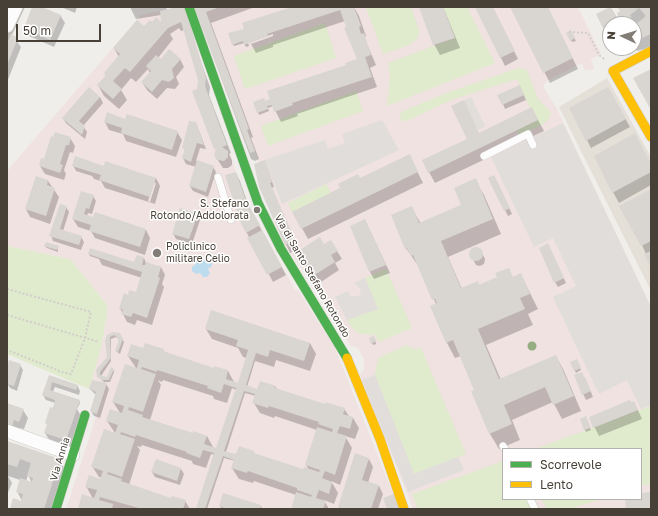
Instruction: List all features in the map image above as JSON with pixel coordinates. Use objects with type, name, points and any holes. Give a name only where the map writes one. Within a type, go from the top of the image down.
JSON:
[{"type":"street","points":[[7,26],[16,7]]},
{"type":"street","name":"Via di Santo Stefano Rotondo","points":[[189,7],[258,203],[281,249],[333,333],[348,361],[378,433],[404,509]]},
{"type":"street","points":[[651,51],[613,71],[651,137]]},
{"type":"street","name":"Via Annia","points":[[56,509],[85,415]]},
{"type":"street","points":[[7,431],[73,454]]},
{"type":"lane","points":[[484,156],[528,134],[534,144]]},
{"type":"lane","points":[[218,177],[231,220]]},
{"type":"lane","points":[[530,500],[535,509]]},
{"type":"path","points":[[569,32],[588,32],[599,55]]},
{"type":"path","points":[[7,289],[91,312],[85,338],[72,374],[62,372],[7,350]]},
{"type":"path","points":[[7,315],[99,342]]},
{"type":"shaded area","name":"Policlinico militare Celio","points":[[177,7],[185,7],[206,78],[205,86],[245,198],[295,290],[298,290],[335,348],[399,509],[66,509],[97,414],[96,392],[89,389],[102,344],[108,306],[70,259],[7,246],[7,171],[141,15]]},
{"type":"shaded area","points":[[194,7],[578,7],[601,54],[591,59],[594,69],[585,71],[582,63],[547,81],[543,86],[557,109],[651,307],[651,509],[413,509],[360,374],[364,370],[364,360],[358,348],[351,346],[324,302],[324,298],[317,282],[310,280],[285,245],[255,151],[250,153]]},
{"type":"shaded area","points":[[607,78],[651,157],[651,291],[559,107]]},
{"type":"shaded area","points":[[471,97],[485,126],[478,130],[464,100]]},
{"type":"shaded area","points":[[382,120],[399,150],[282,204],[265,160],[325,140],[328,149],[345,143],[342,134]]},
{"type":"shaded area","points":[[563,123],[651,307],[651,405],[641,409],[627,380],[599,394],[553,297],[576,286],[553,238],[534,247],[491,157]]},
{"type":"shaded area","points":[[365,278],[378,309],[347,320],[335,297],[348,291],[351,296],[358,296],[361,294],[360,288],[354,283]]},
{"type":"shaded area","points":[[375,375],[414,474],[458,457],[464,470],[408,492],[362,380]]},
{"type":"green space","points":[[366,7],[411,7],[419,31],[416,40],[399,49],[383,54]]},
{"type":"green space","points":[[443,7],[467,7],[495,63],[387,106],[390,77],[388,63],[455,38]]},
{"type":"green space","points":[[325,23],[336,58],[245,89],[234,56]]},
{"type":"green space","points":[[519,68],[527,70],[538,99],[551,113],[550,117],[543,124],[519,135],[517,130],[538,120],[532,107],[530,108],[517,79],[451,100],[407,121],[402,121],[399,116],[401,112],[449,92]]},
{"type":"green space","points":[[356,91],[363,111],[268,146],[261,126]]},
{"type":"green space","points":[[326,184],[331,193],[292,212],[288,203]]},
{"type":"green space","points":[[7,246],[70,259],[108,306],[102,344],[89,389],[7,354]]},
{"type":"green space","points":[[386,269],[412,328],[379,342],[375,335],[358,333],[353,329],[347,320],[378,309],[365,278]]},
{"type":"green space","points":[[407,345],[412,349],[421,348],[466,454],[414,474],[375,375],[378,358]]},
{"type":"green space","points":[[651,406],[651,484],[642,485],[642,448],[538,448]]},
{"type":"green space","points":[[502,461],[502,500],[528,500],[532,509],[418,509],[412,494]]},
{"type":"green space","points":[[542,500],[599,500],[569,509],[547,509]]},
{"type":"water","points":[[198,256],[204,260],[209,259],[212,262],[212,266],[208,269],[210,273],[207,277],[203,277],[200,273],[196,274],[192,271],[192,267],[196,264],[195,259]]},
{"type":"building","points":[[32,7],[42,7],[61,15],[50,40],[24,28]]},
{"type":"building","points":[[177,7],[185,7],[206,78],[205,86],[227,145],[222,147],[228,151],[228,157],[224,161],[218,160],[214,156],[216,149],[214,149],[192,91],[197,89],[198,80],[181,22],[168,28],[130,72],[125,68],[113,81],[122,89],[113,99],[97,85],[106,75],[104,73],[120,54],[113,48],[137,20],[144,26],[150,20],[152,22],[156,17],[161,22],[160,11]]},
{"type":"building","points":[[194,7],[220,7],[206,12],[249,129],[247,130],[255,151],[250,153]]},
{"type":"building","points":[[292,7],[354,7],[361,26],[359,27],[361,34],[364,33],[371,55],[365,57],[372,77],[292,103],[293,105],[274,112],[272,105],[267,106],[268,109],[257,113],[253,102],[264,98],[265,101],[270,99],[267,91],[346,65],[345,63],[357,59],[344,28],[346,27],[340,10],[267,34],[268,36],[244,45],[243,41],[232,45],[228,33],[244,29],[242,23]]},
{"type":"building","points":[[419,7],[443,7],[455,38],[433,45]]},
{"type":"building","points":[[475,7],[493,7],[515,51],[500,58]]},
{"type":"building","points":[[510,7],[548,7],[573,58],[543,73]]},
{"type":"building","points":[[610,7],[615,16],[602,16],[602,26],[596,14]]},
{"type":"building","points":[[617,7],[651,7],[651,34],[642,38],[642,19],[646,16],[639,8],[630,16],[618,16],[617,13],[620,11]]},
{"type":"building","points":[[571,30],[575,38],[570,41],[566,33]]},
{"type":"building","points":[[11,34],[18,38],[7,65],[7,43]]},
{"type":"building","points":[[169,49],[181,59],[172,69],[174,78],[169,82],[162,80],[152,92],[141,82],[151,71],[146,66],[156,55],[161,59]]},
{"type":"building","points":[[651,69],[651,110],[633,78]]},
{"type":"building","points":[[520,85],[524,95],[502,105],[497,95]]},
{"type":"building","points":[[89,87],[100,97],[79,121],[85,126],[82,135],[62,118]]},
{"type":"building","points":[[608,87],[626,119],[586,141],[569,108]]},
{"type":"building","points":[[464,100],[479,133],[532,107],[538,120],[428,173],[422,160],[467,139],[451,106]]},
{"type":"building","points":[[107,112],[125,119],[127,114],[178,131],[172,150],[121,133],[122,128],[104,122]]},
{"type":"building","points":[[189,121],[196,122],[204,145],[197,143],[191,162],[182,158],[185,149],[182,148]]},
{"type":"building","points":[[55,132],[71,137],[69,145],[66,145],[60,164],[63,165],[60,173],[39,166],[41,158],[44,159],[51,136],[53,137]]},
{"type":"building","points":[[635,133],[651,164],[651,172],[612,193],[594,156]]},
{"type":"building","points":[[410,154],[418,172],[301,229],[292,212],[340,188],[338,184],[358,174],[360,178]]},
{"type":"building","points":[[75,156],[104,166],[105,161],[156,178],[150,197],[99,180],[101,175],[72,166]]},
{"type":"building","points":[[197,160],[214,166],[206,192],[189,186]]},
{"type":"building","points":[[265,160],[272,182],[270,183],[295,240],[285,245],[259,187],[254,164]]},
{"type":"building","points":[[236,172],[245,198],[260,225],[246,233],[240,221],[225,175]]},
{"type":"building","points":[[494,175],[510,208],[504,211],[488,178]]},
{"type":"building","points":[[36,176],[48,180],[47,185],[55,188],[46,216],[25,209]]},
{"type":"building","points":[[476,178],[493,219],[441,241],[461,288],[478,281],[479,285],[497,277],[495,273],[509,268],[513,277],[521,273],[530,294],[520,298],[525,309],[478,329],[499,379],[556,355],[574,396],[553,405],[545,387],[504,405],[512,424],[489,434],[471,391],[474,390],[453,340],[446,343],[430,306],[437,303],[435,299],[432,300],[413,255],[411,256],[407,248],[405,249],[391,215],[412,206],[419,223],[461,205],[454,188]]},
{"type":"building","points":[[651,189],[651,241],[641,246],[619,206]]},
{"type":"building","points":[[81,191],[94,195],[89,209],[86,208],[84,214],[93,217],[95,212],[146,229],[140,247],[89,231],[91,225],[72,219]]},
{"type":"building","points":[[60,204],[67,206],[60,229],[82,236],[79,245],[49,236]]},
{"type":"building","points":[[180,208],[198,214],[189,239],[172,234]]},
{"type":"building","points":[[365,219],[386,265],[369,272],[350,226]]},
{"type":"building","points":[[262,230],[282,267],[267,275],[247,238]]},
{"type":"building","points":[[320,237],[324,244],[331,240],[338,251],[331,255],[335,262],[313,276],[297,252]]},
{"type":"building","points":[[46,242],[59,246],[57,250],[44,246]]},
{"type":"building","points":[[548,243],[564,278],[554,283],[539,248]]},
{"type":"building","points":[[476,247],[481,249],[483,254],[481,259],[476,261],[471,259],[469,254],[471,249]]},
{"type":"building","points":[[90,248],[134,262],[137,255],[144,257],[142,265],[145,265],[146,262],[161,267],[158,277],[160,278],[147,318],[133,313],[131,317],[121,314],[123,310],[119,308],[124,293],[128,295],[129,290],[136,292],[142,272],[88,254]]},
{"type":"building","points":[[651,251],[651,267],[644,254]]},
{"type":"building","points":[[211,310],[310,343],[304,361],[270,350],[268,357],[256,353],[246,385],[257,389],[260,381],[276,386],[275,388],[325,404],[325,402],[345,408],[343,414],[353,417],[350,429],[340,426],[337,433],[347,436],[335,475],[325,471],[322,478],[332,482],[329,494],[319,490],[316,498],[326,501],[323,509],[291,509],[296,492],[311,497],[312,495],[297,490],[297,488],[248,471],[247,473],[231,468],[234,460],[223,456],[205,509],[196,509],[214,453],[203,450],[200,458],[186,453],[187,452],[136,435],[135,437],[121,432],[120,434],[135,439],[122,477],[108,472],[107,474],[122,479],[121,481],[171,498],[172,496],[186,500],[183,509],[142,509],[100,497],[99,500],[113,504],[112,509],[78,509],[82,494],[94,498],[97,490],[85,487],[89,475],[100,479],[103,471],[91,467],[104,429],[115,433],[118,425],[106,421],[110,409],[122,413],[124,406],[112,402],[125,364],[137,368],[139,360],[127,356],[131,344],[143,348],[145,343],[164,349],[163,351],[214,368],[214,366],[228,370],[226,379],[238,383],[248,350],[236,346],[238,340],[205,329]],"holes":[[[142,367],[157,372],[157,370],[208,386],[207,388],[221,393],[224,384],[236,388],[216,448],[204,444],[207,436],[142,417],[143,415],[128,410],[129,407],[143,412],[156,374],[141,369]],[[244,391],[255,394],[252,403],[268,408],[269,406],[319,422],[318,424],[333,429],[332,432],[317,427],[305,465],[320,470],[319,472],[304,467],[303,469],[254,453],[254,451],[239,446],[236,454],[224,451]]]},
{"type":"building","points":[[113,332],[120,333],[123,339],[118,352],[115,351],[119,339],[114,335],[110,337],[111,358],[100,372],[100,375],[107,377],[111,367],[114,369],[109,380],[102,380],[97,377],[96,370],[107,357],[105,341],[107,335]]},
{"type":"building","points":[[374,336],[376,341],[371,344],[369,338]]},
{"type":"building","points":[[577,359],[581,368],[574,371],[570,362]]},
{"type":"building","points":[[9,360],[21,364],[14,386],[7,384],[7,366]]},
{"type":"building","points":[[582,372],[591,391],[582,395],[574,375]]},
{"type":"building","points":[[49,375],[78,385],[76,390],[52,382],[50,390],[80,400],[66,440],[44,433],[47,424],[45,423],[50,407],[53,408],[55,400],[42,395]]},
{"type":"building","points":[[92,380],[107,383],[97,414],[90,411],[96,392],[89,389]]},
{"type":"building","points":[[630,400],[631,402],[634,401],[638,410],[593,428],[589,417]]},
{"type":"building","points":[[7,403],[24,409],[19,422],[14,420],[12,426],[7,424]]},
{"type":"building","points":[[586,416],[590,428],[584,430],[580,419]]},
{"type":"building","points":[[7,441],[60,459],[44,509],[10,509],[13,498],[21,501],[23,494],[16,492],[20,478],[32,482],[33,478],[27,476],[31,463],[20,459],[17,467],[7,464]]},
{"type":"building","points":[[355,453],[369,458],[362,480],[379,485],[371,509],[345,509],[338,507]]},
{"type":"building","points":[[156,459],[181,468],[177,481],[151,472]]},
{"type":"building","points":[[651,492],[651,509],[626,509],[625,500],[642,500],[642,493]]},
{"type":"building","points":[[223,493],[261,505],[260,509],[227,509],[219,506]]},
{"type":"building","points":[[394,494],[399,509],[387,509],[383,498]]},
{"type":"traffic: fast","points":[[189,7],[258,203],[281,249],[347,358]]},
{"type":"traffic: fast","points":[[56,509],[85,415]]},
{"type":"traffic: slow","points":[[651,51],[613,71],[651,137]]},
{"type":"traffic: slow","points":[[347,358],[380,439],[404,509]]},
{"type":"place","name":"S. Stefano Rotondo/Addolorata","points":[[257,210]]},
{"type":"place","name":"Policlinico militare Celio","points":[[157,253]]}]
